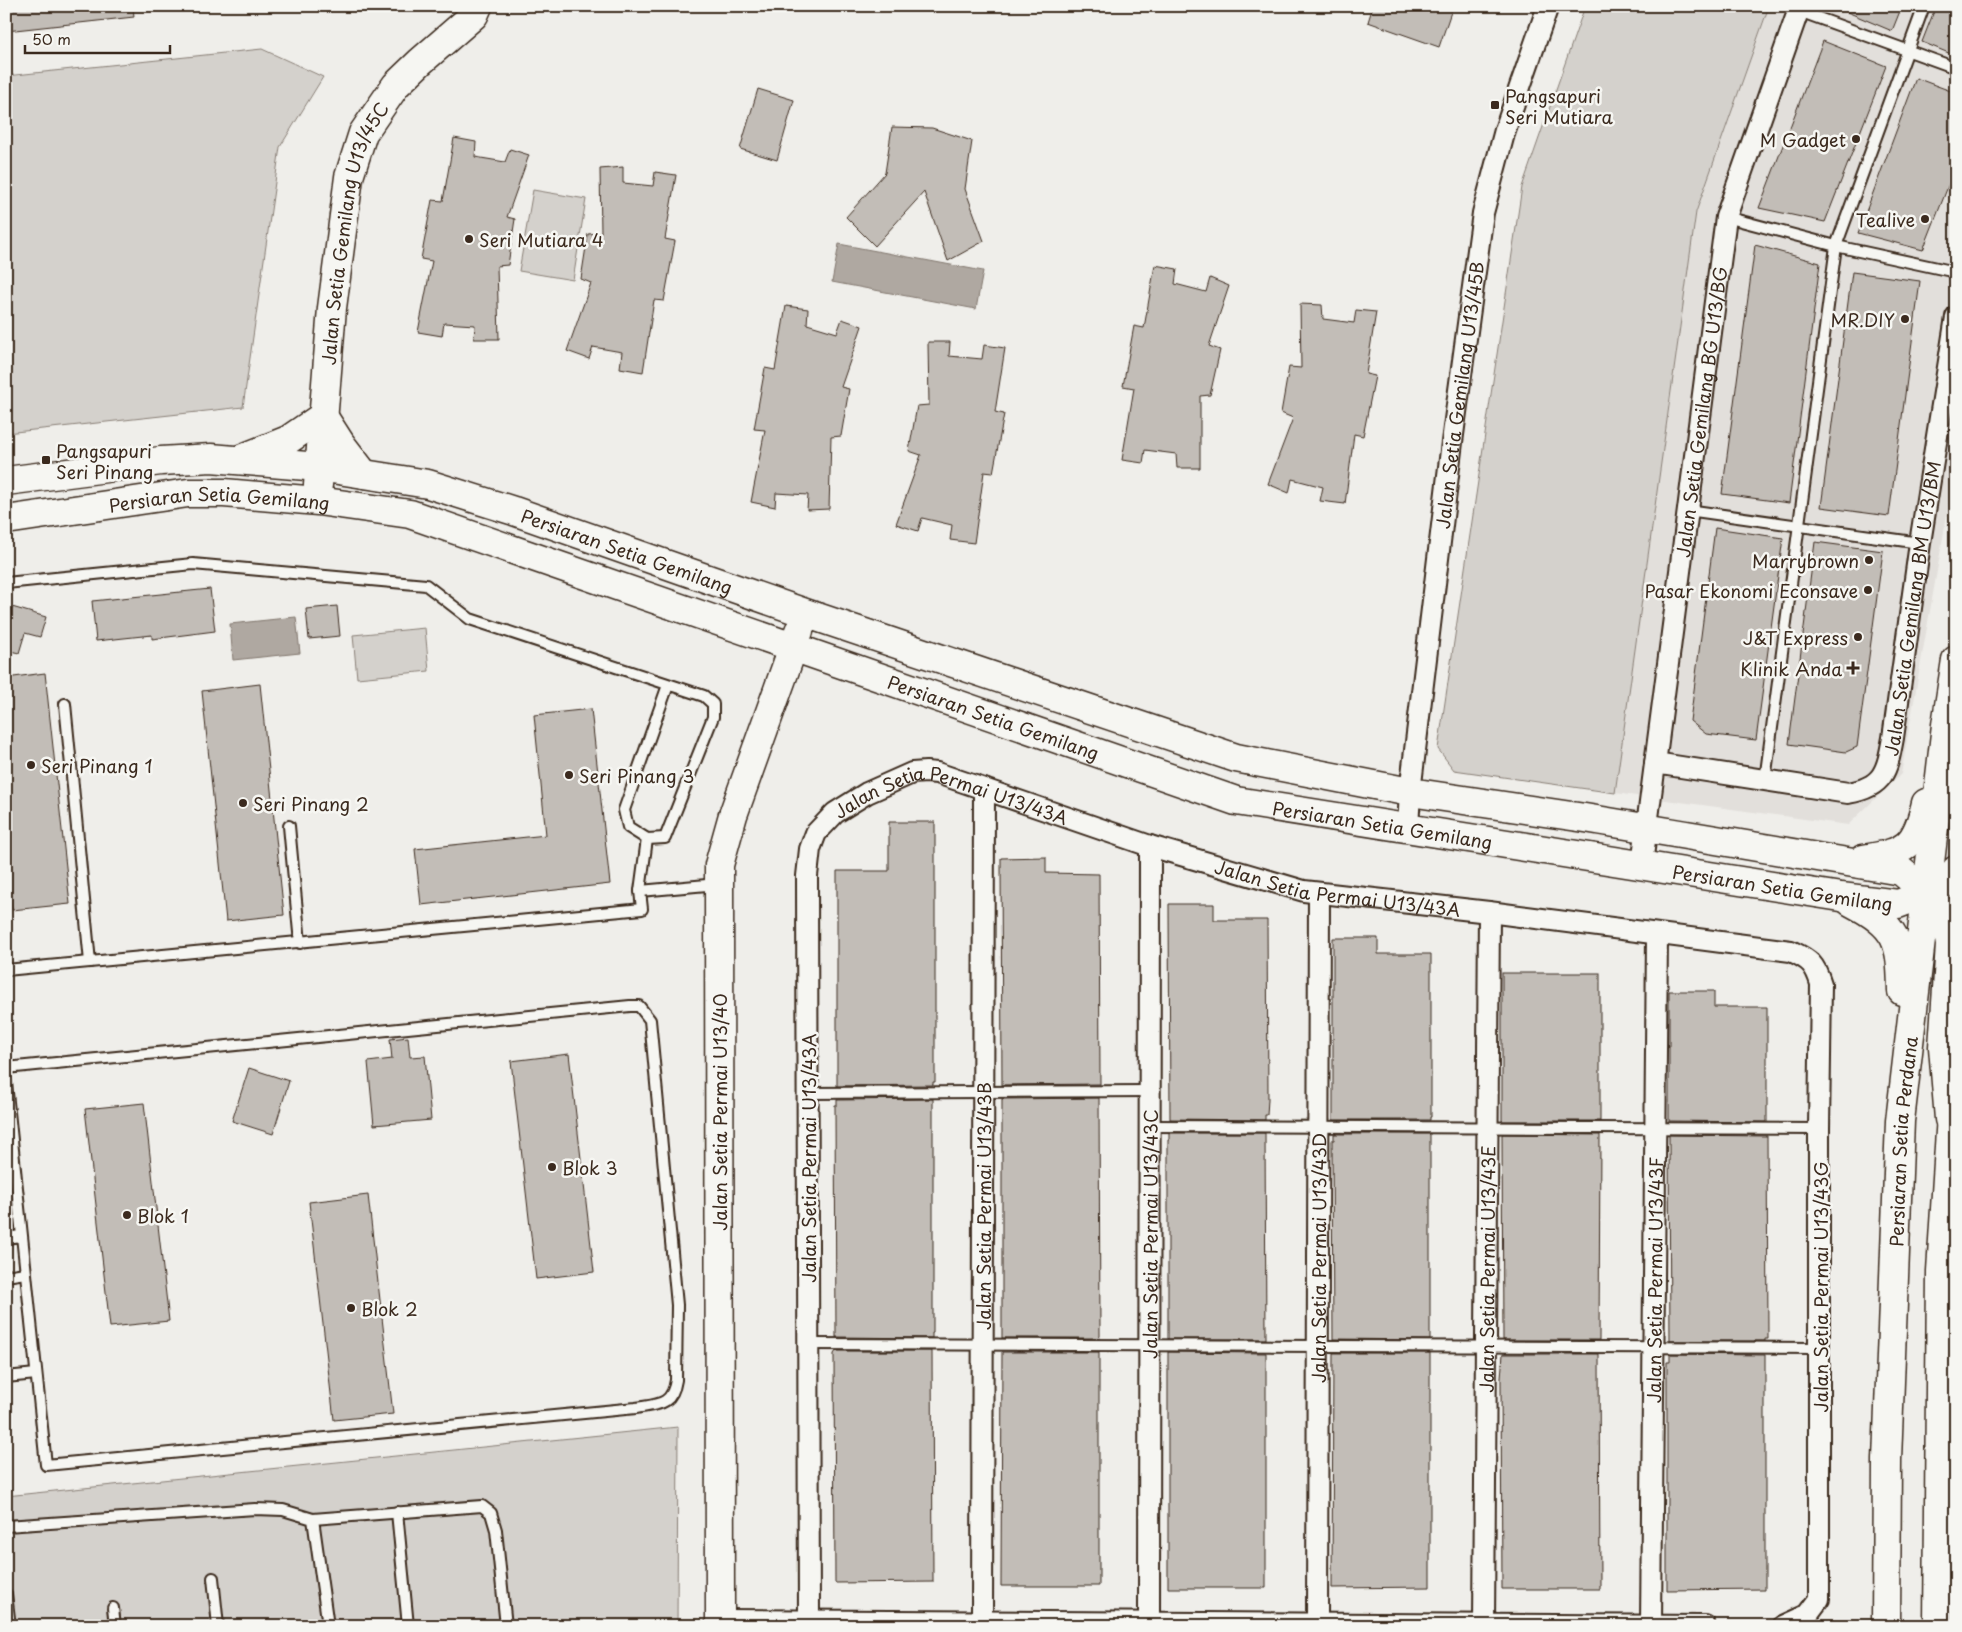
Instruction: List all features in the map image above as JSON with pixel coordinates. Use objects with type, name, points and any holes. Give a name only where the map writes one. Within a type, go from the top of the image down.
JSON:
[{"type":"street","name":"Jalan Setia Gemilang U13/45C","points":[[318,501],[332,308],[349,177],[363,133],[396,85],[474,15],[478,6]]},
{"type":"street","name":"Jalan Setia Gemilang U13/45B","points":[[1408,828],[1410,792],[1451,452],[1483,213],[1505,130],[1548,6]]},
{"type":"street","name":"Jalan Setia Gemilang BG U13/BG","points":[[1642,864],[1726,217],[1800,8]]},
{"type":"street","name":"Jalan Setia Gemilang BM U13/BM","points":[[1765,780],[1848,793],[1866,790],[1880,779],[1888,764],[1920,543],[1956,317]]},
{"type":"street","points":[[238,460],[288,440],[324,416],[341,444],[364,474]]},
{"type":"street","name":"Persiaran Setia Gemilang","points":[[6,481],[161,462],[210,458],[319,467],[428,484],[514,510],[805,614],[1236,758],[1410,792],[1647,828],[1901,871],[1927,894],[1898,904],[1841,897],[1642,864],[1236,802],[410,514],[318,501],[224,493],[188,493],[6,520]]},
{"type":"street","name":"Jalan Setia Permai U13/40","points":[[720,1623],[719,865],[733,816],[805,614]]},
{"type":"street","name":"Persiaran Setia Perdana","points":[[1886,1626],[1887,1460],[1900,1121],[1946,725],[1956,660]]},
{"type":"street","points":[[1849,861],[1890,853],[1912,842],[1922,823],[1946,725]]},
{"type":"street","points":[[1655,763],[1765,780]]},
{"type":"street","name":"Jalan Setia Permai U13/43A","points":[[809,1620],[807,876],[810,849],[816,833],[835,812],[867,793],[912,773],[937,773],[1150,846],[1294,889],[1791,951],[1808,959]]},
{"type":"street","name":"Jalan Setia Permai U13/43B","points":[[982,1622],[984,789]]},
{"type":"street","name":"Jalan Setia Permai U13/43C","points":[[1149,1622],[1150,846]]},
{"type":"street","points":[[1949,1119],[1943,1047],[1950,945],[1947,924],[1940,908],[1927,894],[1949,882],[1956,870]]},
{"type":"street","name":"Jalan Setia Permai U13/43D","points":[[1317,1624],[1319,893]]},
{"type":"street","points":[[1841,897],[1870,912],[1888,926],[1900,948],[1904,1076]]},
{"type":"street","name":"Jalan Setia Permai U13/43E","points":[[1484,1624],[1489,912]]},
{"type":"street","name":"Jalan Setia Permai U13/43F","points":[[1651,1625],[1657,934]]},
{"type":"street","name":"Jalan Setia Permai U13/43G","points":[[1783,1626],[1807,1615],[1819,1599],[1819,1129],[1821,984],[1817,972],[1808,959]]},
{"type":"street","points":[[1938,1626],[1941,1271],[1949,1119],[1956,1068]]},
{"type":"street","points":[[1887,1460],[1900,1561],[1899,1626]]},
{"type":"street","points":[[720,1623],[809,1620],[1032,1624],[1149,1622],[1705,1626]]},
{"type":"lane","points":[[1765,780],[1836,246],[1924,6]]},
{"type":"lane","points":[[1800,8],[1908,52],[1956,68]]},
{"type":"lane","points":[[1726,217],[1836,246],[1956,272]]},
{"type":"lane","points":[[1688,510],[1920,543]]},
{"type":"lane","points":[[6,583],[193,564],[426,585],[470,619],[668,684],[704,696],[713,704],[713,717],[665,838],[646,840],[628,828],[624,810],[668,684]]},
{"type":"lane","points":[[65,704],[90,962]]},
{"type":"lane","points":[[289,826],[300,943]]},
{"type":"lane","points":[[6,970],[642,909],[640,891],[646,840]]},
{"type":"lane","points":[[640,891],[719,884]]},
{"type":"lane","points":[[6,1068],[639,1006],[650,1020],[678,1305],[675,1391],[669,1400],[662,1404],[636,1408],[46,1465],[21,1236],[12,1195],[6,1083]]},
{"type":"lane","points":[[808,1093],[1150,1091]]},
{"type":"lane","points":[[1150,1126],[1819,1129]]},
{"type":"lane","points":[[6,1238],[21,1236]]},
{"type":"lane","points":[[6,1276],[25,1273]]},
{"type":"lane","points":[[807,1344],[1820,1348]]},
{"type":"lane","points":[[6,1377],[36,1374]]},
{"type":"lane","points":[[6,1526],[255,1509],[283,1510],[313,1519],[482,1506],[491,1513],[496,1530],[506,1626]]},
{"type":"lane","points":[[397,1512],[408,1626]]},
{"type":"lane","points":[[313,1519],[328,1626]]},
{"type":"lane","points":[[213,1578],[218,1626]]},
{"type":"lane","points":[[6,1594],[10,1626]]},
{"type":"lane","points":[[112,1608],[115,1626]]},
{"type":"shaded area","points":[[1585,6],[1769,6],[1696,212],[1615,793],[1454,770],[1438,749],[1522,187]]},
{"type":"shaded area","points":[[1769,6],[1956,6],[1956,464],[1901,774],[1848,825],[1615,793],[1696,212]]},
{"type":"shaded area","points":[[262,49],[323,77],[280,147],[243,407],[6,433],[6,76]]},
{"type":"shaded area","points":[[533,190],[586,199],[573,280],[519,271]]},
{"type":"shaded area","points":[[839,244],[983,271],[976,309],[832,282]]},
{"type":"shaded area","points":[[296,617],[300,653],[233,660],[230,624]]},
{"type":"shaded area","points":[[425,628],[429,671],[357,678],[353,635]]},
{"type":"shaded area","points":[[678,1427],[677,1626],[6,1626],[6,1496]]},
{"type":"building","points":[[6,6],[133,6],[134,17],[6,31]]},
{"type":"building","points":[[1373,6],[1453,6],[1439,47],[1368,22]]},
{"type":"building","points":[[1833,6],[1902,6],[1892,31]]},
{"type":"building","points":[[1936,6],[1956,6],[1956,56],[1922,42]]},
{"type":"building","points":[[1823,41],[1886,66],[1825,222],[1759,208]]},
{"type":"building","points":[[1916,78],[1956,93],[1956,166],[1923,250],[1858,233]]},
{"type":"building","points":[[758,89],[794,100],[777,160],[740,149]]},
{"type":"building","points":[[892,127],[932,128],[972,141],[965,189],[984,241],[948,261],[924,192],[875,246],[846,217],[885,173]]},
{"type":"building","name":"Seri Mutiara 4","points":[[454,138],[476,142],[475,157],[505,162],[510,149],[529,155],[507,217],[515,219],[508,265],[497,266],[499,339],[474,339],[475,325],[444,323],[442,336],[418,332],[432,261],[421,259],[432,200],[443,201]]},
{"type":"building","points":[[623,167],[623,183],[653,186],[655,172],[676,175],[665,239],[675,241],[664,301],[654,300],[643,372],[620,368],[622,352],[593,347],[589,359],[567,351],[591,283],[581,279],[588,234],[601,233],[600,169]]},
{"type":"building","points":[[1755,245],[1820,263],[1789,503],[1722,494]]},
{"type":"building","points":[[1155,265],[1177,269],[1175,284],[1206,292],[1210,278],[1229,286],[1209,346],[1220,350],[1210,395],[1200,396],[1200,468],[1177,468],[1176,454],[1145,450],[1143,463],[1122,460],[1134,388],[1123,386],[1134,326],[1144,328]]},
{"type":"building","points":[[1852,272],[1920,281],[1889,516],[1821,507]]},
{"type":"building","points":[[1300,304],[1322,305],[1323,319],[1354,323],[1356,310],[1376,312],[1366,374],[1375,376],[1363,436],[1354,434],[1345,504],[1320,501],[1323,487],[1292,479],[1289,493],[1268,484],[1293,418],[1281,413],[1289,367],[1301,368]]},
{"type":"building","points":[[786,306],[808,309],[807,324],[837,333],[842,319],[862,326],[841,387],[849,389],[841,436],[831,437],[829,509],[807,510],[808,495],[776,493],[775,507],[751,502],[765,430],[754,429],[765,368],[775,370]]},
{"type":"building","points":[[928,342],[950,342],[949,356],[982,359],[984,345],[1005,348],[995,412],[1004,414],[993,473],[984,472],[974,543],[950,540],[952,525],[922,518],[918,531],[896,524],[921,455],[909,451],[917,406],[929,405]]},
{"type":"building","points":[[1715,528],[1783,538],[1756,740],[1706,734],[1690,721]]},
{"type":"building","points":[[1815,542],[1883,551],[1857,747],[1846,752],[1789,744]]},
{"type":"building","points":[[210,589],[215,631],[152,639],[152,635],[96,641],[92,601]]},
{"type":"building","points":[[337,606],[340,636],[309,639],[306,609]]},
{"type":"building","points":[[12,607],[46,617],[40,637],[25,633],[19,653],[6,650],[6,614],[10,615]]},
{"type":"building","name":"Seri Pinang 1","points":[[45,673],[70,904],[12,910],[6,853],[6,678]]},
{"type":"building","name":"Seri Pinang 2","points":[[260,684],[284,915],[226,921],[202,691]]},
{"type":"building","name":"Seri Pinang 3","points":[[591,709],[610,884],[421,905],[415,849],[546,835],[534,715]]},
{"type":"building","points":[[889,822],[935,822],[935,1082],[933,1082],[933,1085],[837,1086],[837,871],[889,871]]},
{"type":"building","points":[[1046,857],[1046,873],[1099,874],[1100,1084],[1002,1085],[1001,858]]},
{"type":"building","points":[[1169,904],[1214,904],[1214,920],[1267,920],[1268,1099],[1265,1120],[1170,1119]]},
{"type":"building","points":[[1333,938],[1378,938],[1378,954],[1431,954],[1430,1120],[1333,1120]]},
{"type":"building","points":[[1502,973],[1600,973],[1600,1121],[1502,1121]]},
{"type":"building","points":[[1669,991],[1714,991],[1714,1007],[1767,1007],[1767,1122],[1669,1121]]},
{"type":"building","points":[[408,1037],[410,1057],[425,1056],[431,1120],[374,1125],[368,1062],[392,1059],[390,1039]]},
{"type":"building","name":"Blok 3","points":[[569,1054],[594,1272],[536,1279],[511,1061]]},
{"type":"building","points":[[249,1068],[289,1081],[273,1134],[232,1121]]},
{"type":"building","points":[[1099,1098],[1100,1336],[1099,1338],[1002,1338],[1002,1099]]},
{"type":"building","points":[[933,1099],[932,1338],[836,1337],[835,1105],[837,1105],[837,1100]]},
{"type":"building","name":"Blok 1","points":[[144,1103],[169,1321],[110,1327],[85,1109]]},
{"type":"building","points":[[1169,1133],[1265,1133],[1266,1339],[1168,1339]]},
{"type":"building","points":[[1334,1134],[1430,1134],[1430,1340],[1333,1339],[1332,1140],[1334,1140]]},
{"type":"building","points":[[1502,1134],[1600,1135],[1599,1340],[1503,1340]]},
{"type":"building","points":[[1669,1135],[1767,1136],[1768,1339],[1765,1339],[1765,1341],[1670,1341]]},
{"type":"building","name":"Blok 2","points":[[368,1195],[393,1414],[334,1420],[309,1202]]},
{"type":"building","points":[[836,1351],[932,1351],[933,1582],[835,1583],[834,1354]]},
{"type":"building","points":[[1002,1352],[1099,1352],[1099,1586],[1001,1586]]},
{"type":"building","points":[[1168,1352],[1266,1353],[1266,1588],[1168,1588]]},
{"type":"building","points":[[1333,1353],[1430,1353],[1430,1587],[1332,1588]]},
{"type":"building","points":[[1503,1354],[1599,1354],[1600,1589],[1502,1589],[1501,1378]]},
{"type":"building","points":[[1670,1354],[1765,1355],[1765,1589],[1667,1590],[1667,1362],[1670,1362]]},
{"type":"place","name":"Pangsapuri Seri Mutiara","points":[[1495,105]]},
{"type":"place","name":"M Gadget","points":[[1856,139]]},
{"type":"place","name":"Tealive","points":[[1925,219]]},
{"type":"place","name":"Seri Mutiara 4","points":[[469,239]]},
{"type":"place","name":"MR.DIY","points":[[1905,319]]},
{"type":"place","name":"Pangsapuri Seri Pinang","points":[[46,460]]},
{"type":"place","name":"Marrybrown","points":[[1869,560]]},
{"type":"place","name":"Pasar Ekonomi Econsave","points":[[1868,590]]},
{"type":"place","name":"J&T Express","points":[[1858,637]]},
{"type":"place","name":"Klinik Anda","points":[[1853,668]]},
{"type":"place","name":"Seri Pinang 1","points":[[31,765]]},
{"type":"place","name":"Seri Pinang 3","points":[[569,775]]},
{"type":"place","name":"Seri Pinang 2","points":[[243,803]]},
{"type":"place","name":"Blok 3","points":[[552,1167]]},
{"type":"place","name":"Blok 1","points":[[127,1215]]},
{"type":"place","name":"Blok 2","points":[[351,1308]]}]
